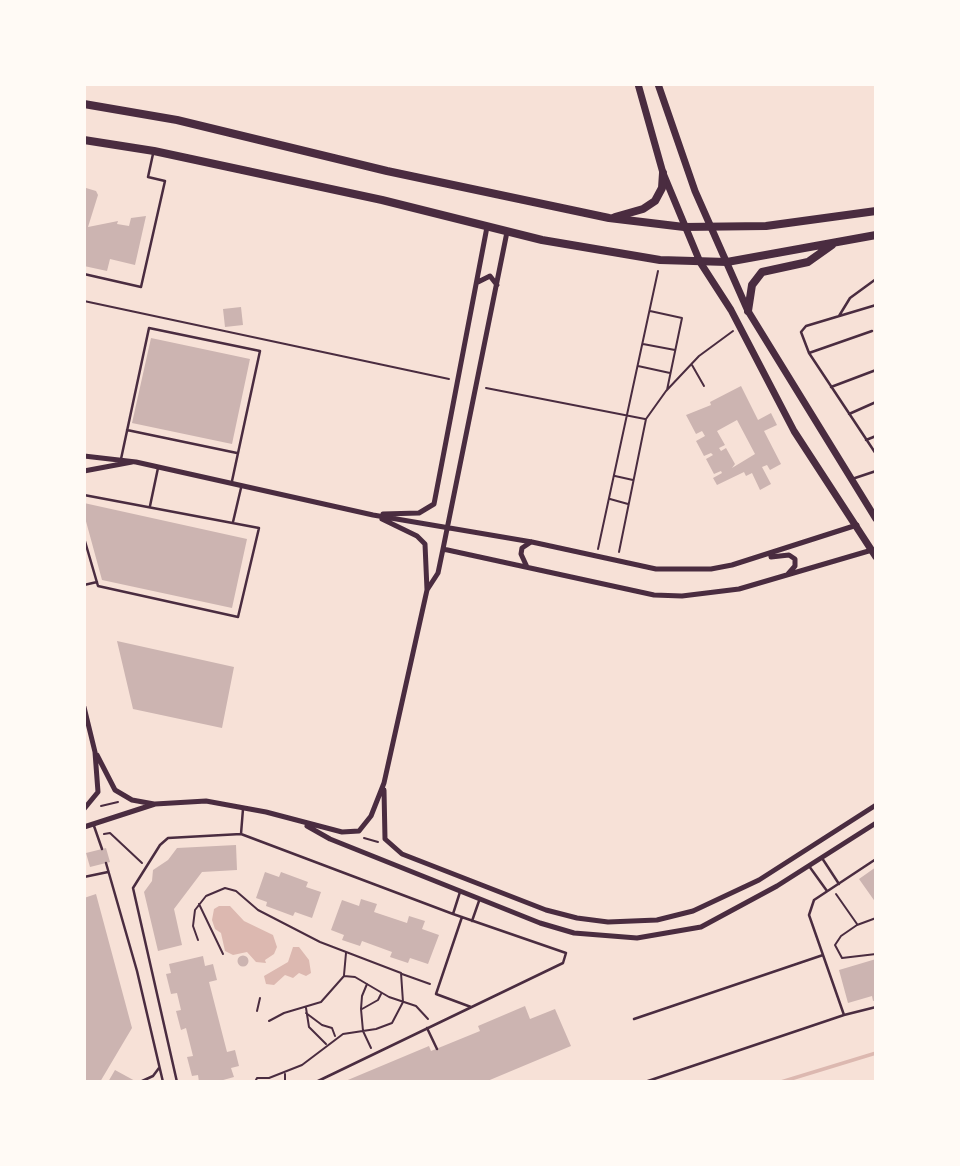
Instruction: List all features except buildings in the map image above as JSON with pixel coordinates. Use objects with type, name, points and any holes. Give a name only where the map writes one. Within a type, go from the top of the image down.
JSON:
[{"type":"main road","points":[[638,84],[663,173],[700,262],[740,326],[794,431],[874,553]]},
{"type":"main road","points":[[658,84],[695,191],[748,311],[876,519]]},
{"type":"main road","points":[[84,104],[177,120],[387,171],[609,218],[712,227],[796,223],[876,211]]},
{"type":"main road","points":[[84,140],[154,151],[382,200],[506,232],[660,260],[727,262],[876,235]]},
{"type":"main road","points":[[609,218],[643,209],[655,201],[662,188],[663,173]]},
{"type":"main road","points":[[748,311],[752,285],[762,272],[808,262],[832,245]]},
{"type":"street","points":[[373,515],[419,513],[434,504],[488,227]]},
{"type":"street","points":[[427,590],[438,573],[506,232]]},
{"type":"street","points":[[478,282],[490,276],[497,285]]},
{"type":"street","points":[[84,456],[136,461],[373,515],[532,542],[656,569],[711,569],[757,558],[857,525]]},
{"type":"street","points":[[84,471],[136,461]]},
{"type":"street","points":[[84,707],[96,752],[115,790],[132,800],[155,804],[206,801],[342,832],[359,831],[371,816],[384,783],[427,590],[425,544],[417,536],[373,515]]},
{"type":"street","points":[[527,567],[522,560],[522,548],[532,542]]},
{"type":"street","points":[[443,550],[654,595],[681,596],[739,589],[787,574],[874,553]]},
{"type":"street","points":[[757,558],[789,555],[795,559],[795,566],[787,574]]},
{"type":"street","points":[[93,824],[86,808],[97,792],[96,752]]},
{"type":"street","points":[[384,783],[385,839],[401,854],[577,918],[608,922],[657,920],[693,911],[759,880],[876,805]]},
{"type":"street","points":[[84,827],[155,804]]},
{"type":"street","points":[[303,824],[330,839],[479,900],[574,933],[610,938],[660,936],[701,927],[809,866],[876,823]]},
{"type":"street","points":[[397,866],[401,854]]},
{"type":"lane","points":[[84,274],[141,287],[165,181],[148,177],[154,151]]},
{"type":"lane","points":[[839,316],[850,298],[876,279]]},
{"type":"lane","points":[[876,305],[803,328],[802,337],[809,354],[876,454]]},
{"type":"lane","points":[[121,459],[149,328],[186,335],[260,351],[232,482]]},
{"type":"lane","points":[[809,354],[872,331]]},
{"type":"lane","points":[[831,387],[876,370]]},
{"type":"lane","points":[[849,414],[876,402]]},
{"type":"lane","points":[[127,430],[238,453]]},
{"type":"lane","points":[[866,440],[876,436]]},
{"type":"lane","points":[[150,506],[158,466]]},
{"type":"lane","points":[[852,479],[876,471]]},
{"type":"lane","points":[[233,523],[242,484]]},
{"type":"lane","points":[[84,495],[259,528],[238,617],[98,586],[84,538]]},
{"type":"lane","points":[[84,586],[97,582]]},
{"type":"lane","points":[[241,834],[243,808]]},
{"type":"lane","points":[[93,824],[102,849]]},
{"type":"lane","points":[[177,1082],[133,888],[145,866],[169,838],[241,834],[462,918],[566,953],[564,962],[316,1082]]},
{"type":"lane","points":[[822,858],[839,884]]},
{"type":"lane","points":[[844,1015],[809,915],[810,905],[876,859]]},
{"type":"lane","points":[[106,863],[163,1082]]},
{"type":"lane","points":[[809,866],[827,891]]},
{"type":"lane","points":[[84,877],[108,872]]},
{"type":"lane","points":[[453,914],[460,892]]},
{"type":"lane","points":[[472,921],[479,900]]},
{"type":"lane","points":[[462,918],[436,994],[471,1007]]},
{"type":"lane","points":[[634,1019],[823,955]]},
{"type":"lane","points":[[645,1082],[844,1015],[876,1007]]},
{"type":"lane","points":[[427,1028],[437,1049]]},
{"type":"lane","points":[[140,1082],[153,1076],[159,1067]]},
{"type":"path","points":[[597,555],[660,260]]},
{"type":"path","points":[[84,300],[458,381]]},
{"type":"path","points":[[649,310],[682,318],[666,391]]},
{"type":"path","points":[[617,560],[646,419],[666,391],[691,364],[740,326]]},
{"type":"path","points":[[642,344],[675,350]]},
{"type":"path","points":[[691,364],[704,386]]},
{"type":"path","points":[[637,366],[670,373]]},
{"type":"path","points":[[474,385],[646,419]]},
{"type":"path","points":[[614,476],[633,480]]},
{"type":"path","points":[[609,499],[628,504]]},
{"type":"path","points":[[101,806],[119,802]]},
{"type":"path","points":[[98,836],[110,833],[145,866]]},
{"type":"path","points":[[361,835],[369,842],[379,842]]},
{"type":"path","points":[[198,940],[193,919],[198,903],[225,888],[236,891],[258,910],[345,953],[438,988]]},
{"type":"path","points":[[832,888],[857,925]]},
{"type":"path","points":[[198,903],[223,954]]},
{"type":"path","points":[[876,918],[857,925],[837,940],[836,951],[842,958],[847,959],[876,954]]},
{"type":"path","points":[[269,1021],[326,998],[344,976],[345,953]]},
{"type":"path","points":[[256,1082],[257,1078],[285,1073],[302,1065],[336,1037],[392,1023],[403,1002],[401,974]]},
{"type":"path","points":[[344,976],[368,983],[424,1012],[432,1026]]},
{"type":"path","points":[[368,983],[362,996],[363,1031],[375,1053]]},
{"type":"path","points":[[361,1009],[378,1000],[382,992]]},
{"type":"path","points":[[257,1011],[260,998]]},
{"type":"path","points":[[306,1007],[309,1027],[326,1045]]},
{"type":"path","points":[[306,1013],[322,1025],[332,1028],[336,1037]]},
{"type":"path","points":[[316,1033],[322,1025]]},
{"type":"path","points":[[285,1073],[285,1082]]},
{"type":"shaded area","points":[[230,906],[244,921],[273,935],[277,947],[274,954],[265,960],[266,963],[256,962],[247,952],[233,955],[225,951],[221,933],[215,929],[212,920],[214,909]]},
{"type":"shaded area","points":[[293,947],[299,947],[309,960],[311,973],[306,976],[299,973],[293,978],[285,975],[274,985],[266,984],[264,976],[288,962]]},
{"type":"waterway","points":[[781,1082],[876,1053]]}]
